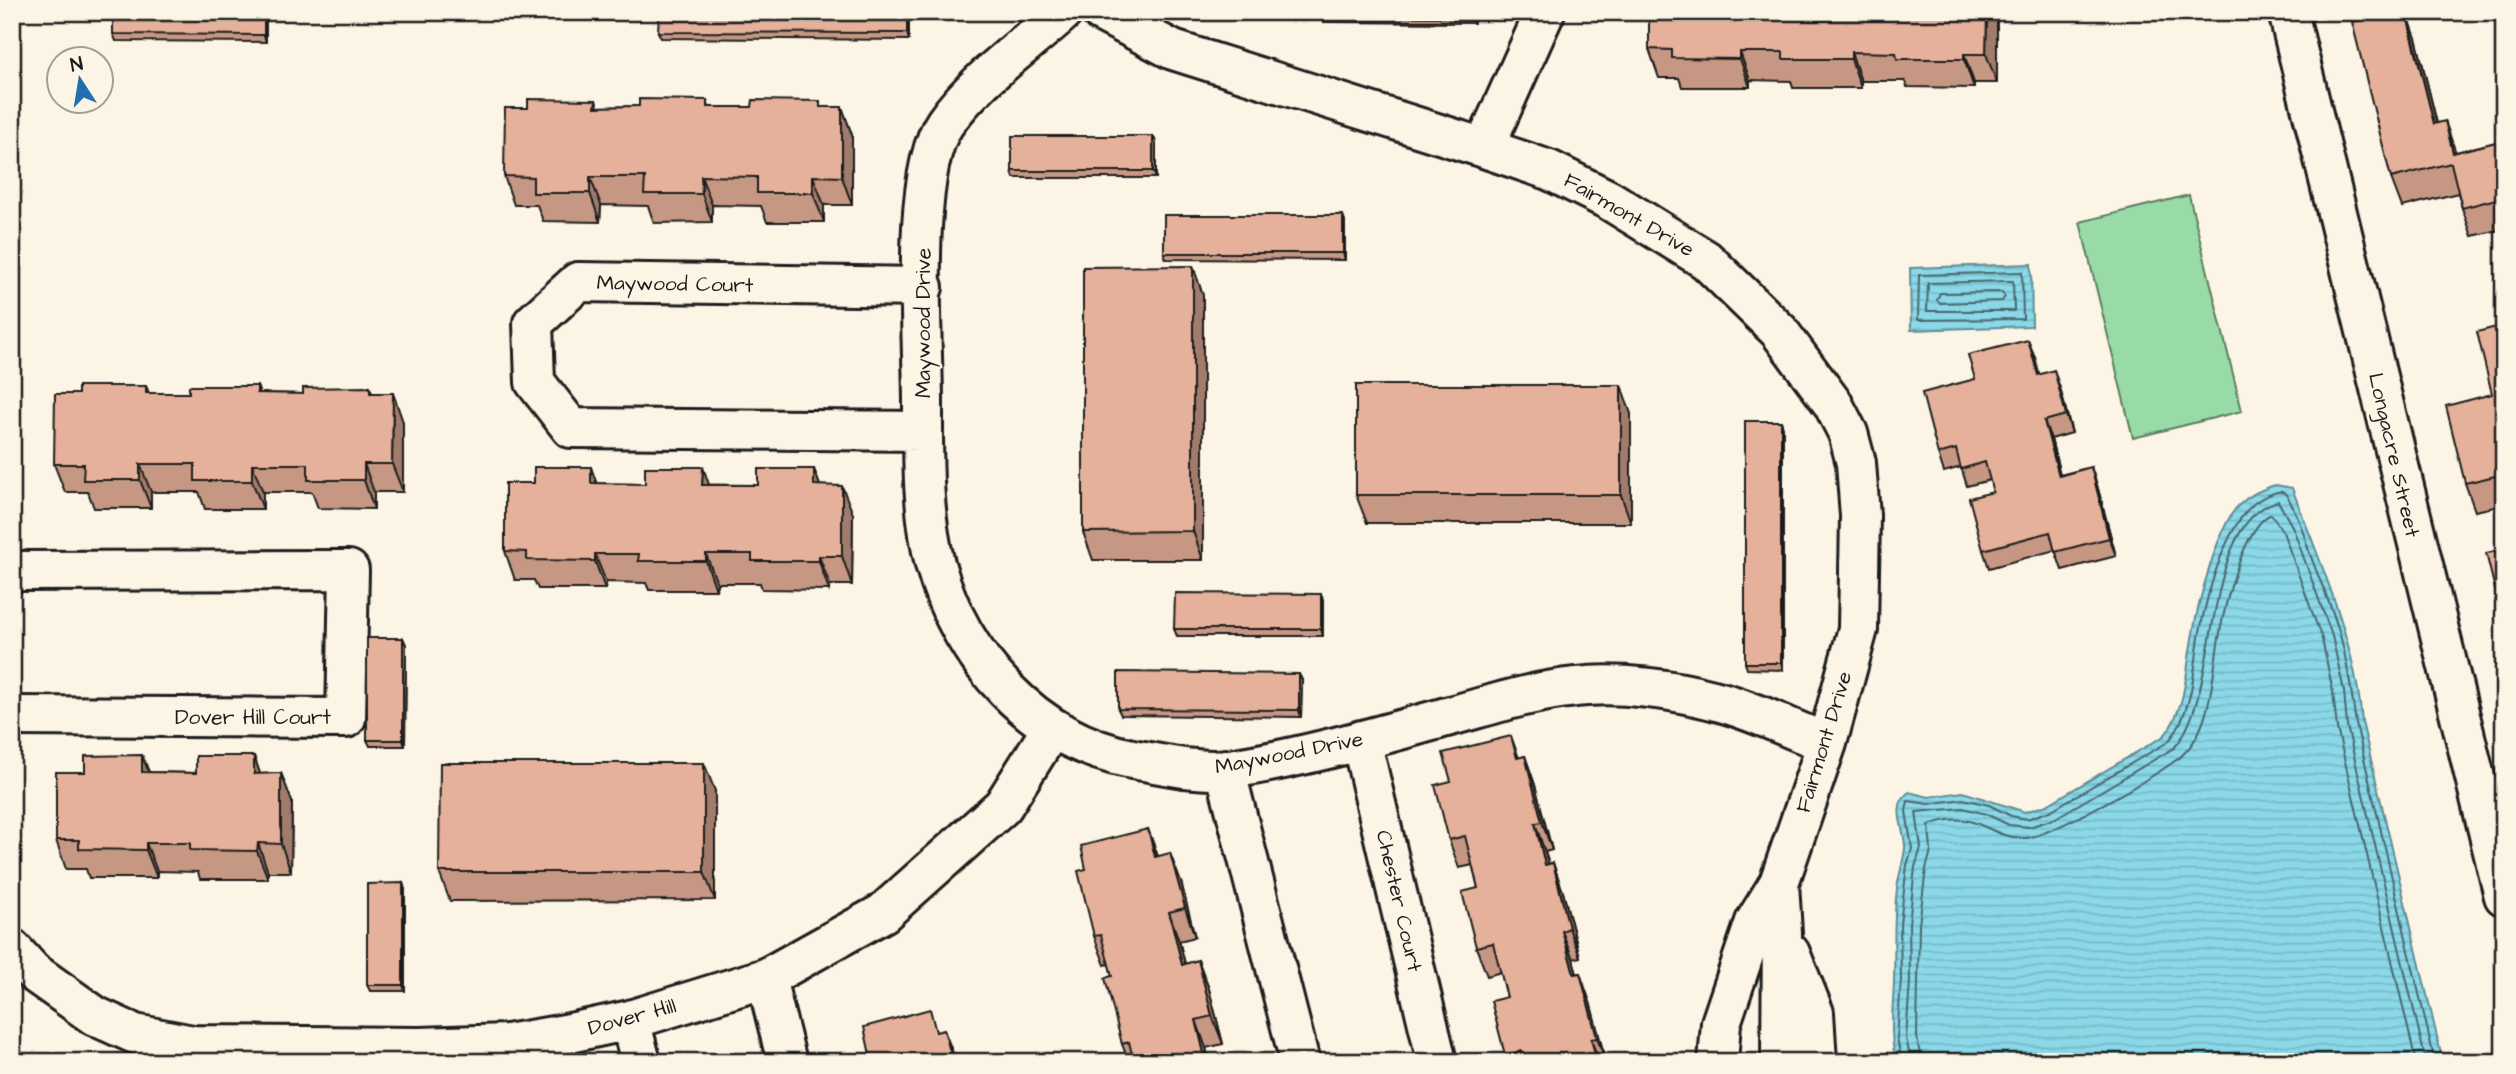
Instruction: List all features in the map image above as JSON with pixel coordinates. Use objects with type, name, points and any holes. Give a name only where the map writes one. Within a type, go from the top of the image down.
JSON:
[{"type":"street","name":"Maywood Drive","points":[[1063,12],[970,95],[944,125],[930,155],[924,195],[923,431],[929,535],[948,601],[968,642],[998,683],[1052,729],[1119,756],[1179,767],[1225,769],[1361,740],[1524,696],[1578,687],[1625,687],[1713,700],[1827,743]]},
{"type":"street","name":"Fairmont Drive","points":[[1101,12],[1173,50],[1484,148],[1549,170],[1585,188],[1667,233],[1706,260],[1779,331],[1833,404],[1848,433],[1856,463],[1860,516],[1858,629],[1827,743],[1779,883],[1755,922],[1721,1023],[1718,1062]]},
{"type":"street","points":[[1484,148],[1545,12]]},
{"type":"street","name":"Longacre Street","points":[[2288,12],[2504,897]]},
{"type":"street","name":"Maywood Court","points":[[923,287],[578,282],[533,323],[535,382],[571,428],[923,431]]},
{"type":"street","name":"Dover Hill Court","points":[[12,571],[349,570],[346,718],[12,716]]},
{"type":"street","name":"Dover Hill","points":[[12,949],[33,972],[95,1016],[135,1034],[193,1045],[420,1047],[507,1044],[630,1020],[766,978],[883,913],[1003,806],[1052,729]]},
{"type":"street","name":"Chester Court","points":[[1361,740],[1437,1062]]},
{"type":"street","points":[[1225,769],[1300,1062]]},
{"type":"street","name":"Fairmont Drive","points":[[1779,883],[1782,933],[1781,1062]]},
{"type":"street","name":"Fairmont Drive","points":[[1782,933],[1814,1013],[1817,1062]]},
{"type":"street","points":[[766,978],[787,1062]]},
{"type":"street","points":[[630,1020],[641,1062]]},
{"type":"green space","points":[[2189,195],[2242,411],[2133,438],[2080,222]]},
{"type":"water","points":[[2031,264],[2032,326],[1911,330],[1910,268]]},
{"type":"water","points":[[2275,485],[2292,488],[2344,632],[2358,691],[2362,722],[2443,1062],[1896,1062],[1892,1031],[1896,901],[1905,847],[1899,811],[1903,798],[1909,792],[1929,797],[1963,792],[2025,812],[2047,805],[2164,736],[2172,725],[2185,687],[2199,604],[2223,530],[2242,502]]},
{"type":"building","points":[[113,12],[264,12],[264,35],[113,34]]},
{"type":"building","points":[[659,12],[907,12],[907,33],[658,32]]},
{"type":"building","points":[[1322,12],[1472,12],[1472,17],[1322,16]]},
{"type":"building","points":[[1649,12],[1987,12],[1986,54],[1964,54],[1964,59],[1897,59],[1896,53],[1851,52],[1851,59],[1783,59],[1783,52],[1740,52],[1740,59],[1672,58],[1672,50],[1649,49]]},
{"type":"building","points":[[2393,12],[2406,12],[2434,124],[2445,121],[2453,153],[2504,140],[2504,197],[2462,208],[2451,163],[2391,178],[2352,22]]},
{"type":"building","points":[[528,99],[596,100],[595,107],[639,106],[639,99],[707,100],[707,107],[752,107],[753,100],[820,101],[820,107],[842,107],[842,177],[813,176],[813,193],[757,193],[757,177],[701,176],[702,194],[644,194],[645,177],[590,177],[590,193],[533,193],[533,177],[504,176],[505,108],[528,108]]},
{"type":"building","points":[[1012,136],[1153,136],[1153,171],[1012,171]]},
{"type":"building","points":[[1164,215],[1343,215],[1343,253],[1164,253]]},
{"type":"building","points":[[1193,266],[1193,531],[1083,532],[1083,267]]},
{"type":"building","points":[[2504,325],[2504,474],[2465,483],[2446,406],[2492,394],[2477,332]]},
{"type":"building","points":[[2028,340],[2038,375],[2054,370],[2066,415],[2044,421],[2059,476],[2091,467],[2109,538],[2055,552],[2050,532],[1983,550],[1969,498],[1993,492],[1985,462],[1961,469],[1956,449],[1938,454],[1922,393],[1975,379],[1968,355]]},
{"type":"building","points":[[1356,385],[1621,385],[1621,495],[1356,495]]},
{"type":"building","points":[[78,386],[146,386],[146,393],[189,393],[189,386],[257,386],[257,393],[303,394],[303,388],[370,387],[370,393],[393,393],[392,464],[364,464],[364,480],[308,480],[308,464],[252,464],[252,481],[195,481],[195,464],[140,464],[140,480],[83,480],[84,464],[54,464],[55,394],[78,394]]},
{"type":"building","points":[[1745,421],[1781,421],[1781,663],[1745,663]]},
{"type":"building","points":[[534,467],[591,467],[591,483],[645,484],[645,467],[703,467],[702,485],[758,485],[758,469],[814,469],[814,485],[842,486],[842,556],[819,556],[819,561],[752,561],[752,554],[706,554],[706,561],[638,561],[639,554],[595,554],[595,561],[527,560],[527,552],[505,551],[505,483],[534,483]]},
{"type":"building","points":[[2504,549],[2504,626],[2486,553]]},
{"type":"building","points":[[1175,593],[1321,594],[1321,629],[1174,629]]},
{"type":"building","points":[[367,638],[403,638],[403,740],[367,740]]},
{"type":"building","points":[[1118,672],[1299,674],[1299,710],[1118,709]]},
{"type":"building","points":[[1511,736],[1517,758],[1525,756],[1542,822],[1535,823],[1545,865],[1553,863],[1569,928],[1562,931],[1574,974],[1580,973],[1597,1038],[1591,1039],[1597,1061],[1524,1062],[1521,1051],[1505,1055],[1491,1001],[1507,997],[1493,943],[1476,947],[1462,892],[1478,888],[1465,836],[1449,840],[1435,785],[1451,781],[1443,753]]},
{"type":"building","points":[[142,755],[142,772],[196,773],[196,756],[254,756],[254,774],[281,773],[281,844],[258,843],[257,851],[190,850],[190,843],[146,843],[146,850],[79,849],[79,840],[56,840],[56,772],[85,772],[85,756]]},
{"type":"building","points":[[440,763],[704,763],[704,872],[439,872]]},
{"type":"building","points":[[1148,829],[1155,857],[1170,853],[1185,908],[1169,912],[1182,965],[1198,960],[1212,1016],[1196,1020],[1206,1062],[1134,1062],[1129,1042],[1122,1044],[1105,978],[1112,976],[1101,935],[1094,936],[1078,871],[1086,869],[1081,846]]},
{"type":"building","points":[[403,883],[403,985],[367,985],[367,884]]},
{"type":"building","points":[[930,1009],[936,1032],[944,1030],[953,1062],[856,1062],[855,1059],[870,1055],[864,1027]]}]
